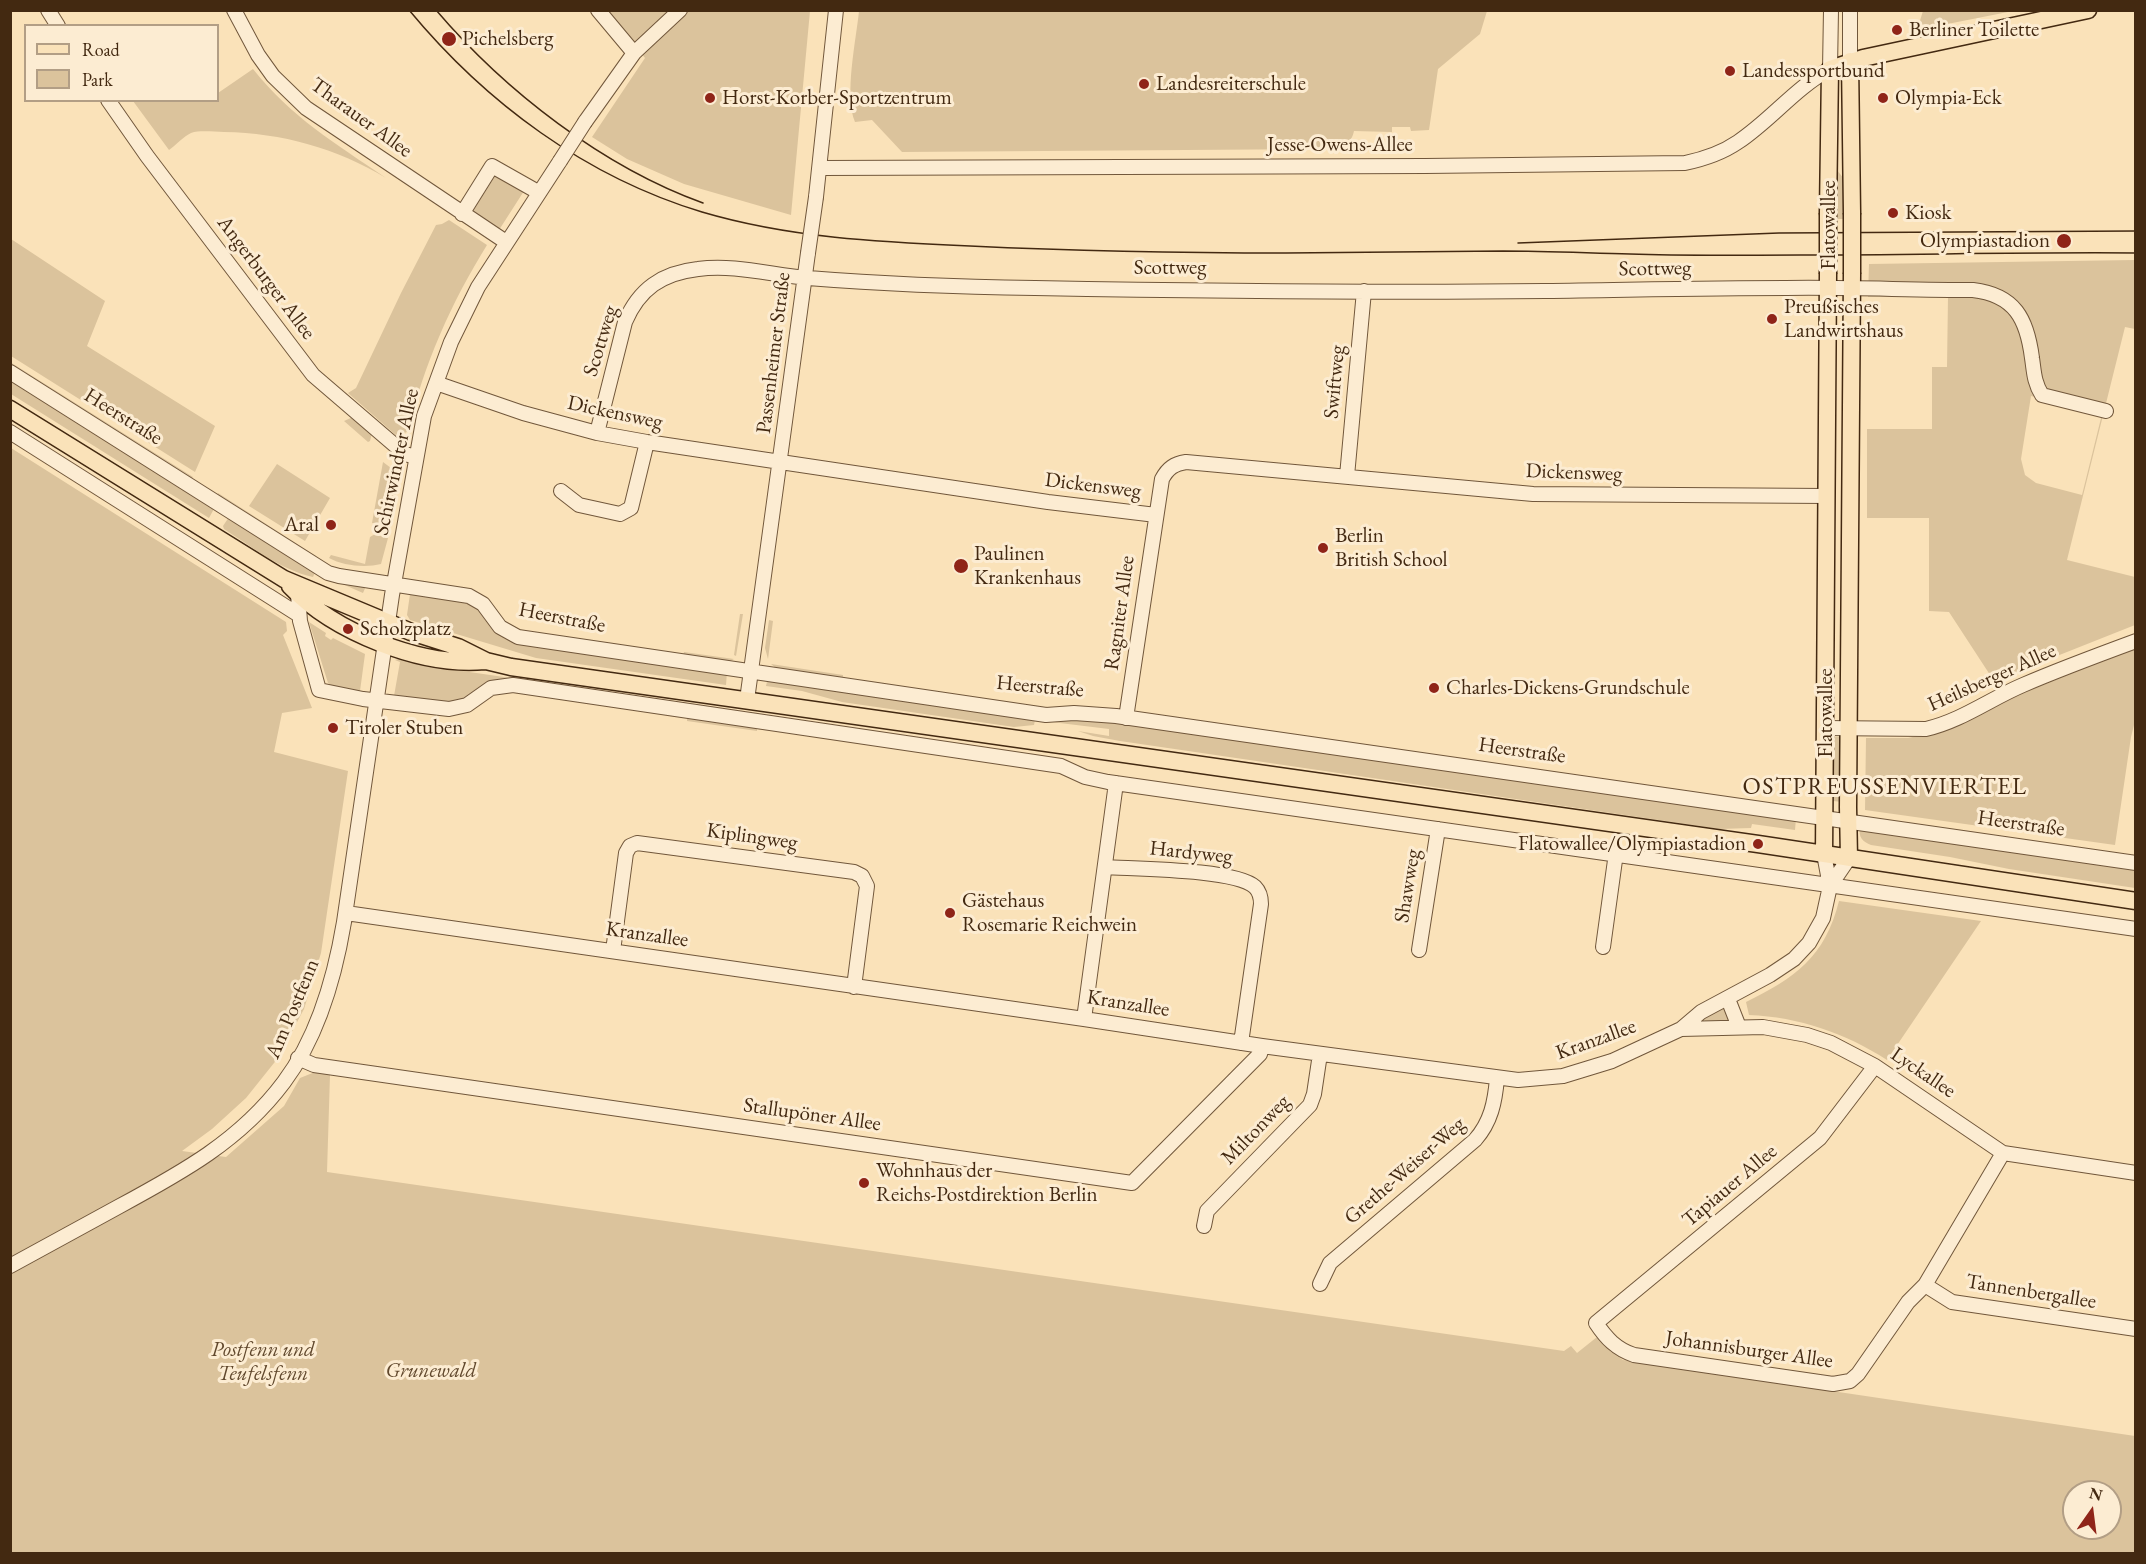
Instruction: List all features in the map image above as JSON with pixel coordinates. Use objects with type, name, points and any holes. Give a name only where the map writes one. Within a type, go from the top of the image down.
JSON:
[{"type":"main road","points":[[1830,69],[1850,62],[2088,10]]},
{"type":"main road","name":"Flatowallee","points":[[1850,62],[1852,213],[1848,730],[1850,858]]},
{"type":"main road","name":"Flatowallee","points":[[1824,854],[1830,69]]},
{"type":"main road","points":[[10,409],[284,579],[332,597],[389,623],[458,647],[486,661],[512,667],[1824,854],[2136,901]]},
{"type":"main road","points":[[1827,496],[1850,496]]},
{"type":"main road","points":[[284,579],[298,594],[348,629],[385,646],[447,660],[486,661]]},
{"type":"street","points":[[48,10],[57,24]]},
{"type":"street","name":"Tharauer Allee","points":[[234,10],[258,55],[273,76],[306,108],[506,242]]},
{"type":"street","points":[[598,10],[634,53]]},
{"type":"street","name":"Schirwindter Allee","points":[[389,623],[424,416],[464,315],[478,286],[585,122],[634,53],[680,10]]},
{"type":"street","name":"Passenheimer Straße","points":[[747,700],[820,168],[836,10]]},
{"type":"street","points":[[1830,69],[1831,10]]},
{"type":"street","points":[[1850,10],[1850,62]]},
{"type":"street","name":"Jesse-Owens-Allee","points":[[820,168],[1685,163],[1715,155],[1736,144],[1797,91],[1830,69]]},
{"type":"street","name":"Angerburger Allee","points":[[109,102],[147,156],[313,375],[405,454],[416,458]]},
{"type":"street","points":[[462,214],[492,166],[538,192]]},
{"type":"street","name":"Scottweg","points":[[597,432],[625,322],[638,298],[656,281],[683,271],[702,268],[805,278],[1023,288],[1542,291],[1852,281],[1972,290],[1996,296],[2015,309],[2023,320],[2030,339],[2035,380],[2042,394],[2106,411]]},
{"type":"street","name":"Swiftweg","points":[[1347,476],[1364,291]]},
{"type":"street","name":"Heerstraße","points":[[10,372],[328,573],[469,596],[483,604],[500,627],[518,637],[1046,715],[1084,714],[1126,718],[2136,863]]},
{"type":"street","name":"Dickensweg","points":[[436,383],[523,413],[647,442],[1048,502],[1156,515],[1162,479],[1167,470],[1175,464],[1186,462],[1533,494],[1827,496]]},
{"type":"street","points":[[10,432],[299,615]]},
{"type":"street","points":[[561,491],[579,505],[620,514],[626,512],[631,508],[647,442]]},
{"type":"street","name":"Ragniter Allee","points":[[1126,718],[1156,515]]},
{"type":"street","points":[[298,594],[299,615],[319,690],[377,701],[439,709],[460,708],[474,702],[491,688],[513,685],[1061,766],[1085,777],[1116,783],[2136,929]]},
{"type":"street","name":"Am Postfenn","points":[[10,1266],[170,1179],[213,1152],[264,1106],[285,1081],[326,997],[337,961],[389,623]]},
{"type":"street","name":"Heilsberger Allee","points":[[1825,728],[1926,729],[1941,726],[2022,686],[2136,640]]},
{"type":"street","points":[[1084,1018],[1116,783]]},
{"type":"street","name":"Shawweg","points":[[1419,950],[1438,829]]},
{"type":"street","name":"Kiplingweg","points":[[613,951],[626,853],[630,846],[637,843],[854,872],[862,876],[867,885],[854,987]]},
{"type":"street","points":[[1603,947],[1616,854]]},
{"type":"street","points":[[1824,854],[1830,886]]},
{"type":"street","points":[[1830,886],[1850,858]]},
{"type":"street","name":"Hardyweg","points":[[1105,867],[1214,874],[1246,881],[1254,886],[1260,894],[1262,904],[1241,1043]]},
{"type":"street","name":"Kranzallee","points":[[346,913],[1084,1018],[1262,1046],[1497,1078],[1540,1079],[1585,1070],[1612,1061],[1681,1029],[1701,1012],[1770,975],[1802,952],[1823,918],[1830,886]]},
{"type":"street","points":[[1728,999],[1739,1027]]},
{"type":"street","name":"Lyckallee","points":[[1681,1029],[1763,1027],[1807,1035],[1831,1043],[1875,1066],[2003,1153],[2136,1173]]},
{"type":"street","name":"Stallupöner Allee","points":[[298,1058],[314,1065],[1132,1183],[1260,1054],[1262,1046]]},
{"type":"street","name":"Miltonweg","points":[[1204,1226],[1207,1211],[1310,1105],[1314,1095],[1320,1054]]},
{"type":"street","name":"Tapiauer Allee","points":[[1596,1323],[1821,1138],[1875,1066]]},
{"type":"street","name":"Grethe-Weiser-Weg","points":[[1320,1284],[1330,1263],[1475,1140],[1490,1118],[1497,1078]]},
{"type":"street","name":"Johannisburger Allee","points":[[1596,1323],[1611,1342],[1622,1351],[1634,1355],[1833,1384],[1850,1381],[1858,1374],[1908,1302],[1925,1285],[2003,1153]]},
{"type":"street","name":"Tannenbergallee","points":[[1925,1285],[1952,1302],[2136,1329]]},
{"type":"green space","name":"Landesreiterschule","points":[[859,10],[1487,11],[1480,34],[1438,69],[1429,130],[1411,131],[1410,127],[1392,127],[1392,132],[1354,131],[1351,140],[1345,145],[1328,149],[902,152],[872,120],[855,122],[852,111],[851,83]]},
{"type":"green space","points":[[1923,10],[2013,11],[1917,30]]},
{"type":"green space","name":"Horst-Korber-Sportzentrum","points":[[607,11],[810,11],[791,215],[684,184],[627,159],[592,137],[645,58]]},
{"type":"green space","points":[[253,69],[299,116],[386,178],[348,158],[308,144],[267,135],[195,132],[186,136],[169,150],[134,102],[219,102],[219,92]]},
{"type":"green space","points":[[1837,170],[1844,179],[1844,219],[1836,219]]},
{"type":"green space","points":[[495,176],[524,191],[499,230],[472,211]]},
{"type":"green space","points":[[449,220],[487,245],[440,335],[422,382],[408,431],[398,437],[348,393],[356,388],[436,225]]},
{"type":"green space","points":[[11,239],[105,301],[87,346],[215,426],[195,472],[11,356]]},
{"type":"green space","points":[[2135,260],[2135,329],[2125,327],[2067,560],[2135,577],[2135,625],[1994,681],[1949,612],[1929,611],[1929,518],[1867,518],[1867,429],[1932,429],[1932,367],[1947,367],[1948,297],[1868,297],[1869,264]],"holes":[[[2031,396],[2102,414],[2082,495],[2036,483],[2025,475],[2021,459]]]},
{"type":"green space","points":[[10,362],[193,477],[190,481],[11,367]]},
{"type":"green space","points":[[10,378],[215,507],[209,518],[11,394]]},
{"type":"green space","points":[[353,417],[372,433],[370,441],[368,442],[344,421]]},
{"type":"green space","name":"Grunewald","points":[[11,448],[286,622],[287,631],[283,635],[312,708],[282,713],[274,752],[348,771],[321,953],[304,1009],[278,1058],[246,1098],[212,1129],[182,1151],[226,1157],[284,1106],[300,1078],[315,1072],[330,1075],[327,1172],[1564,1351],[1571,1346],[1577,1353],[1597,1337],[1611,1352],[1623,1360],[2135,1436],[2135,1553],[11,1553]]},
{"type":"green space","points":[[383,462],[399,474],[390,525],[372,523]]},
{"type":"green space","points":[[277,464],[330,498],[305,541],[249,506]]},
{"type":"green space","points":[[218,493],[316,556],[312,558],[215,497]]},
{"type":"green space","points":[[229,517],[366,586],[363,593],[315,572],[313,577],[278,563],[224,529],[223,526]]},
{"type":"green space","points":[[375,534],[388,538],[381,564],[355,566],[329,558],[331,555],[365,564],[370,537]]},
{"type":"green space","points":[[410,594],[469,603],[481,610],[496,630],[727,672],[726,685],[536,658],[410,620],[407,615]]},
{"type":"green space","points":[[740,614],[743,614],[736,656],[734,655]]},
{"type":"green space","points":[[769,620],[773,621],[768,659],[765,648]]},
{"type":"green space","points":[[309,622],[326,633],[325,636],[331,640],[333,638],[365,654],[360,691],[334,687],[328,683]]},
{"type":"green space","points":[[2135,648],[2135,721],[2115,845],[1865,810],[1866,738],[1908,738],[1947,730],[2025,692]]},
{"type":"green space","points":[[684,652],[734,659],[728,662],[683,656]]},
{"type":"green space","points":[[401,658],[442,668],[834,725],[834,728],[507,681],[469,700],[452,704],[394,696],[400,662],[395,660]]},
{"type":"green space","points":[[771,664],[843,675],[843,679],[777,669]]},
{"type":"green space","points":[[768,677],[1091,717],[1796,818],[1795,830],[1752,824],[1751,828],[1720,829],[1120,741],[1078,731],[1109,736],[1109,729],[1035,720],[1034,725],[1014,727],[842,702],[802,691],[766,686]]},
{"type":"green space","points":[[687,716],[757,727],[757,731],[687,721]]},
{"type":"green space","points":[[1833,737],[1841,737],[1843,802],[1833,801]]},
{"type":"green space","points":[[1860,828],[2135,868],[2135,888],[1871,845],[1862,839]]},
{"type":"green space","points":[[1839,901],[1981,921],[1887,1060],[1855,1042],[1821,1028],[1786,1019],[1749,1015],[1746,1002],[1779,984],[1806,964],[1825,937]]},
{"type":"green space","points":[[1724,1007],[1730,1019],[1728,1021],[1705,1024],[1704,1017]]},
{"type":"tram line","points":[[409,10],[439,44],[505,106],[541,133],[579,157],[618,179],[702,212],[735,221],[801,233],[936,244],[1168,252],[1519,251],[1651,255],[2136,253]]},
{"type":"tram line","points":[[436,10],[493,69],[558,123],[629,169],[666,188],[703,203]]},
{"type":"tram line","points":[[1518,243],[1779,233],[2136,231]]},
{"type":"place","name":"Berliner Toilette","points":[[1897,30]]},
{"type":"place","name":"Pichelsberg","points":[[449,39]]},
{"type":"place","name":"Landessportbund","points":[[1730,71]]},
{"type":"place","name":"Landesreiterschule","points":[[1144,84]]},
{"type":"place","name":"Horst-Korber-Sportzentrum","points":[[710,98]]},
{"type":"place","name":"Olympia-Eck","points":[[1883,98]]},
{"type":"place","name":"Kiosk","points":[[1893,213]]},
{"type":"place","name":"Olympiastadion","points":[[2064,241]]},
{"type":"place","name":"Preußisches Landwirtshaus","points":[[1772,319]]},
{"type":"place","name":"Aral","points":[[331,525]]},
{"type":"place","name":"Berlin British School","points":[[1323,548]]},
{"type":"place","name":"Paulinen Krankenhaus","points":[[961,566]]},
{"type":"place","name":"Scholzplatz","points":[[348,629]]},
{"type":"place","name":"Charles-Dickens-Grundschule","points":[[1434,688]]},
{"type":"place","name":"Tiroler Stuben","points":[[333,728]]},
{"type":"place","name":"Flatowallee/Olympiastadion","points":[[1758,844]]},
{"type":"place","name":"Gästehaus Rosemarie Reichwein","points":[[950,913]]},
{"type":"place","name":"Wohnhaus der Reichs-Postdirektion Berlin","points":[[864,1183]]},
{"type":"district","name":"OSTPREUSSENVIERTEL","points":[[1885,787]]},
{"type":"park label","name":"Postfenn und Teufelsfenn","points":[[263,1362]]}]
